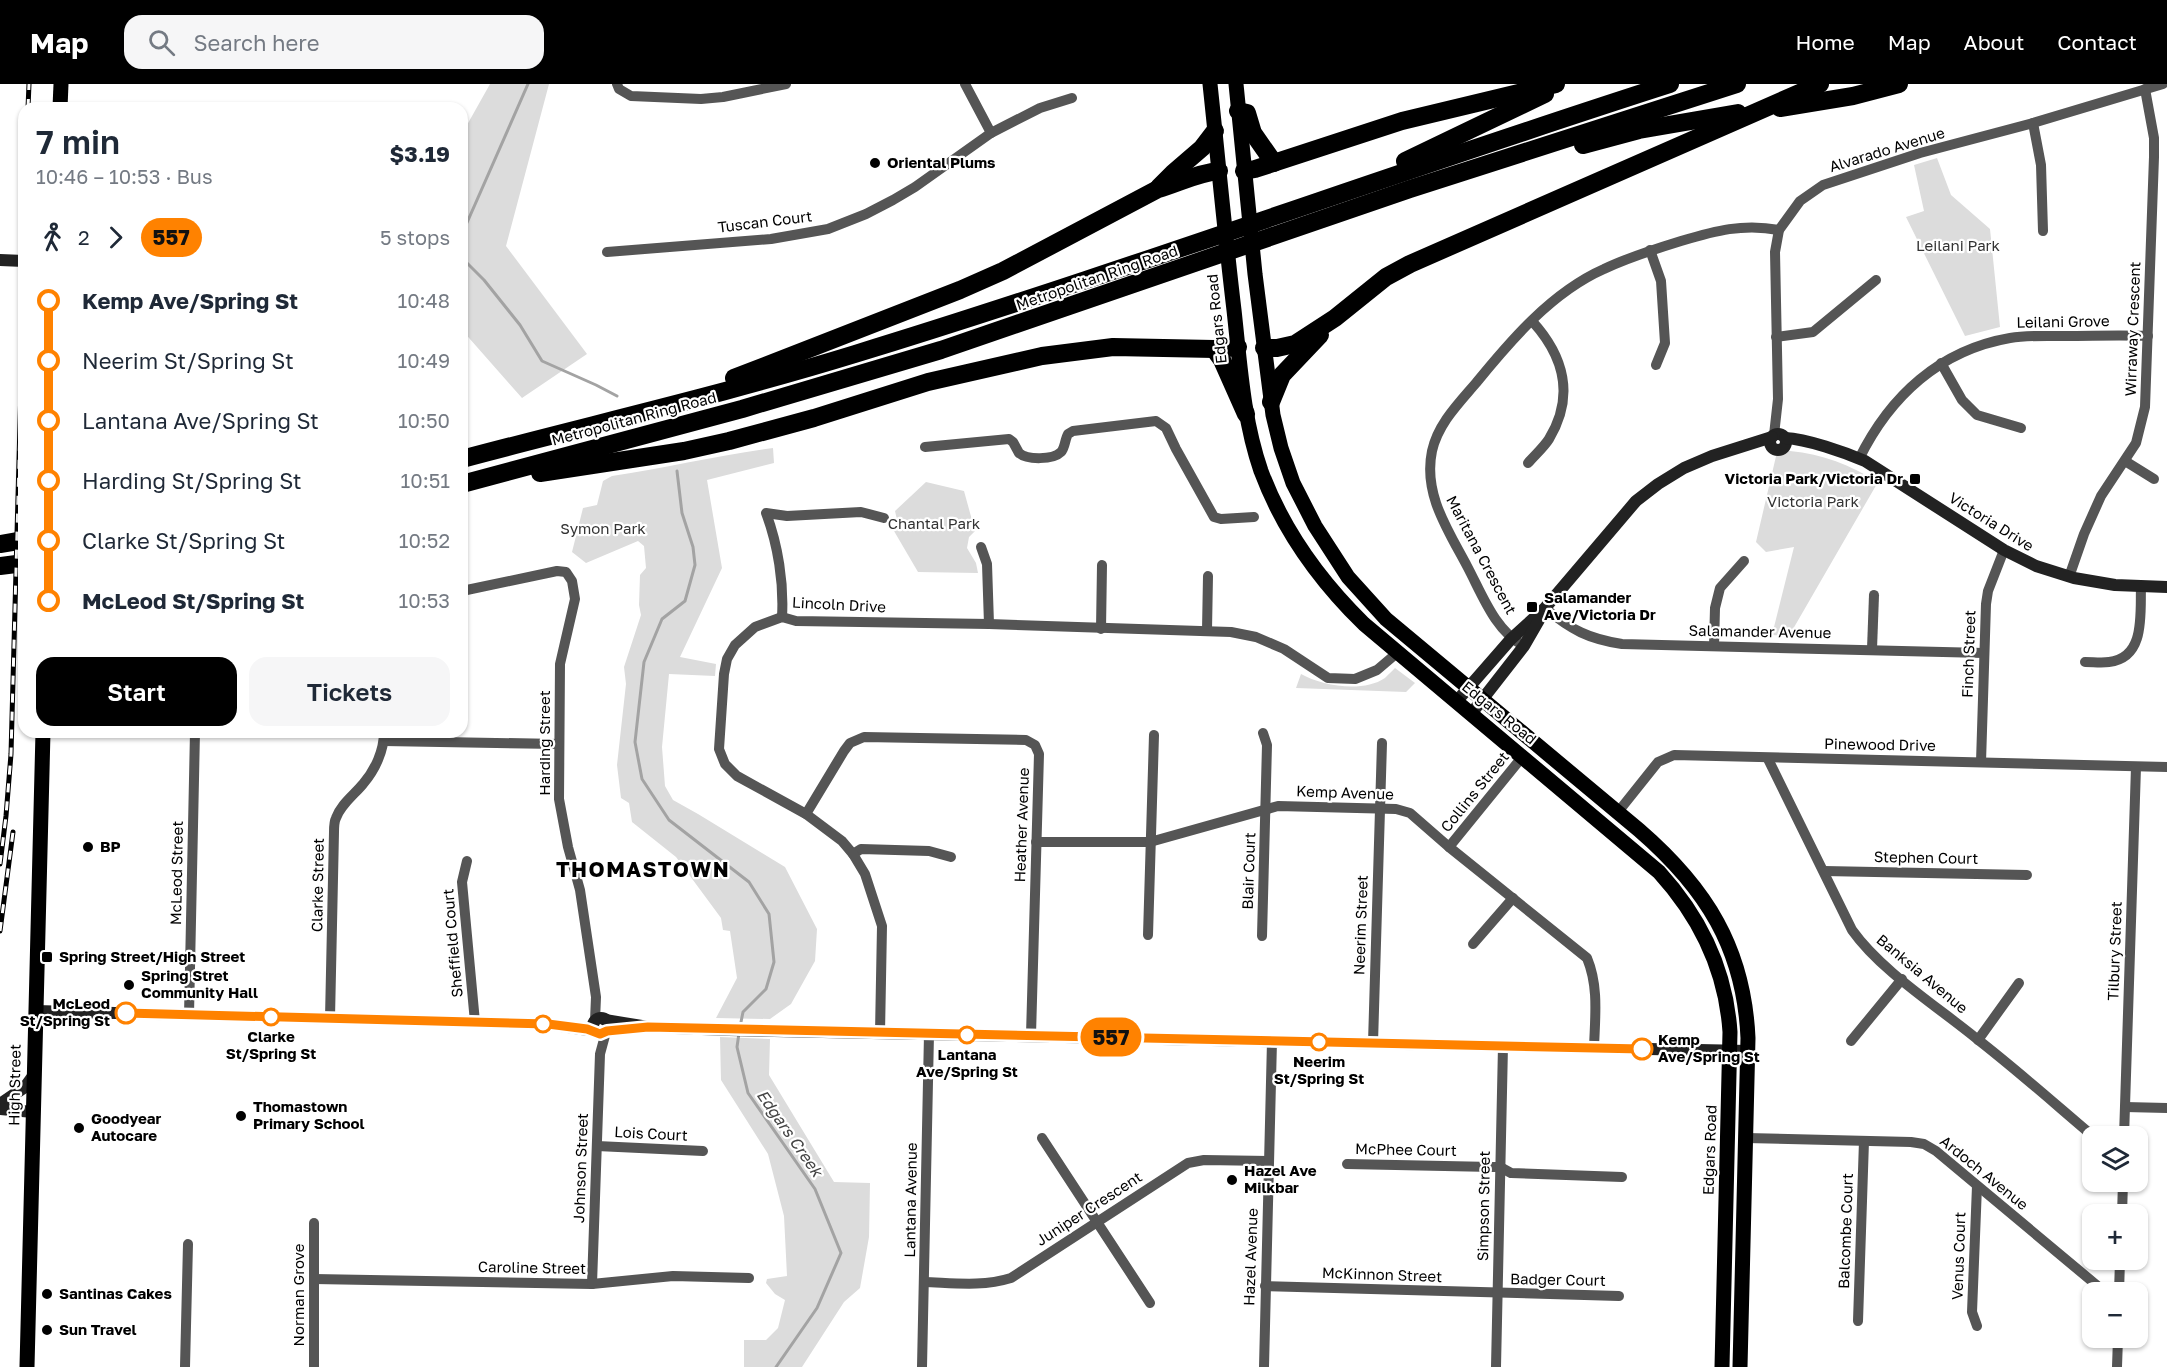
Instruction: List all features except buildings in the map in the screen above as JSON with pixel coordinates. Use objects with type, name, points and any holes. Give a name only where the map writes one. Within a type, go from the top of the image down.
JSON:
[{"type":"highway","points":[[1244,171],[1402,121],[1556,84]]},
{"type":"highway","points":[[1300,208],[1374,172],[1446,143],[1568,84]]},
{"type":"highway","name":"Metropolitan Ring Road","points":[[468,457],[620,419],[874,348],[1670,84]]},
{"type":"highway","name":"Metropolitan Ring Road","points":[[468,482],[722,415],[908,361],[1410,189],[1737,84]]},
{"type":"highway","points":[[1410,189],[1639,130],[1707,117],[1826,101],[1899,84]]},
{"type":"highway","points":[[1264,348],[1295,344],[1335,318],[1386,277],[1410,264],[1815,86]]},
{"type":"highway","points":[[1238,111],[1247,113],[1253,133],[1274,163]]},
{"type":"highway","points":[[1158,189],[1202,148],[1215,131]]},
{"type":"highway","points":[[620,419],[749,372],[960,290],[1042,252],[1158,189],[1199,174],[1219,171]]},
{"type":"highway","points":[[1271,402],[1282,375],[1335,318]]},
{"type":"highway","points":[[468,483],[684,451],[814,418],[928,382],[1042,356],[1113,347],[1214,349],[1238,346]]},
{"type":"highway","points":[[1214,349],[1222,360],[1246,414]]},
{"type":"highway","points":[[2,544],[18,541]]},
{"type":"highway","points":[[2,566],[18,564]]},
{"type":"main road","points":[[60,84],[60,102]]},
{"type":"main road","name":"Edgars Road","points":[[1210,84],[1246,414],[1255,452],[1282,517],[1330,590],[1396,653],[1643,856],[1674,887],[1710,947],[1729,1015],[1722,1367]]},
{"type":"main road","name":"Edgars Road","points":[[1236,84],[1246,194],[1271,402],[1281,448],[1293,483],[1315,526],[1348,578],[1386,619],[1618,812],[1676,864],[1699,891],[1714,915],[1728,945],[1739,976],[1746,1007],[1748,1051],[1740,1367]]},
{"type":"main road","points":[[1219,171],[1244,171]]},
{"type":"main road","points":[[1238,346],[1264,348]]},
{"type":"main road","name":"High Street","points":[[27,1367],[43,738]]},
{"type":"street","points":[[618,86],[631,96],[700,99],[723,91],[786,84]]},
{"type":"street","points":[[965,84],[991,133]]},
{"type":"street","name":"Alvarado Avenue","points":[[1778,234],[1800,201],[1823,185],[1909,156],[2033,123],[2163,84]]},
{"type":"street","name":"Wirraway Crescent","points":[[2072,578],[2084,534],[2101,496],[2136,443],[2145,407],[2154,138],[2145,89]]},
{"type":"street","name":"Tuscan Court","points":[[607,252],[771,239],[828,229],[893,200],[991,133],[1040,108],[1071,98]]},
{"type":"street","points":[[2033,123],[2041,165],[2043,231]]},
{"type":"street","name":"Maritana Crescent","points":[[1524,646],[1497,619],[1438,511],[1431,490],[1431,459],[1432,450],[1444,422],[1502,351],[1532,321],[1563,293],[1602,269],[1650,250],[1717,230],[1743,226],[1778,234]]},
{"type":"street","points":[[1778,234],[1775,252],[1778,440]]},
{"type":"street","points":[[1650,250],[1661,280],[1665,343],[1656,365]]},
{"type":"street","points":[[0,260],[18,261]]},
{"type":"street","points":[[1776,337],[1813,332],[1876,280]]},
{"type":"street","points":[[1528,463],[1548,440],[1559,418],[1563,399],[1562,369],[1551,344],[1532,321]]},
{"type":"street","name":"Leilani Grove","points":[[1862,460],[1887,412],[1913,383],[1941,363],[1976,346],[2012,337],[2148,336]]},
{"type":"street","points":[[1941,363],[1962,400],[1977,415],[2021,428]]},
{"type":"street","points":[[925,447],[1009,439],[1018,453],[1030,458],[1058,454],[1063,449],[1068,434],[1073,430],[1156,421],[1166,428],[1214,517],[1221,519],[1254,517]]},
{"type":"street","name":"Victoria Drive","points":[[1456,702],[1514,637],[1545,608],[1636,501],[1684,468],[1712,456],[1778,440],[1812,444],[1862,460],[2004,550],[2036,566],[2072,578],[2115,585],[2167,587]]},
{"type":"street","points":[[2125,461],[2154,479]]},
{"type":"street","points":[[782,617],[783,601],[773,532],[766,513],[787,516],[861,512],[884,518]]},
{"type":"street","points":[[981,547],[987,564],[989,624]]},
{"type":"street","name":"Finch Street","points":[[1981,762],[1986,604],[1988,591],[2004,550]]},
{"type":"street","points":[[1714,646],[1715,608],[1720,588],[1744,561]]},
{"type":"street","points":[[1101,629],[1102,565]]},
{"type":"street","name":"Harding Street","points":[[468,590],[557,571],[566,572],[572,581],[575,599],[560,664],[559,799],[580,890],[600,1026]]},
{"type":"street","points":[[1207,630],[1208,576]]},
{"type":"street","points":[[2085,662],[2109,663],[2117,661],[2130,652],[2138,638],[2141,586]]},
{"type":"street","points":[[1872,649],[1874,595]]},
{"type":"street","name":"Victoria Drive","points":[[1471,714],[1524,646],[1545,608]]},
{"type":"street","name":"Salamander Avenue","points":[[1545,608],[1574,630],[1599,640],[1622,644],[1872,649],[1984,654]]},
{"type":"street","name":"Lincoln Drive","points":[[880,1033],[882,926],[871,888],[853,854],[828,829],[806,814],[737,776],[725,764],[719,749],[727,658],[735,645],[755,627],[782,617],[796,621],[1207,630],[1256,637],[1284,650],[1328,678],[1355,679],[1377,670],[1396,653]]},
{"type":"street","name":"Blair Court","points":[[1262,936],[1267,746],[1263,734]]},
{"type":"street","points":[[1148,935],[1154,735]]},
{"type":"street","name":"Heather Avenue","points":[[806,814],[844,751],[857,739],[873,737],[1026,740],[1035,745],[1039,754],[1031,1035]]},
{"type":"street","name":"McLeod Street","points":[[189,1015],[195,738]]},
{"type":"street","name":"Clarke Street","points":[[330,1018],[333,832],[336,818],[345,802],[375,768],[384,738]]},
{"type":"street","points":[[409,738],[559,744]]},
{"type":"street","name":"Neerim Street","points":[[1373,1043],[1382,743]]},
{"type":"street","name":"Pinewood Drive","points":[[1618,812],[1658,762],[1674,755],[2167,767]]},
{"type":"street","name":"Collins Street","points":[[1449,847],[1523,756]]},
{"type":"street","name":"Banksia Avenue","points":[[1768,759],[1852,930],[1861,942],[1902,979],[2082,1127]]},
{"type":"street","name":"Tilbury Street","points":[[2124,1126],[2136,767]]},
{"type":"street","name":"Kemp Avenue","points":[[1036,842],[1150,842],[1278,806],[1380,808],[1410,813],[1587,958],[1596,987],[1594,1048]]},
{"type":"street","points":[[853,854],[861,849],[929,850],[951,857]]},
{"type":"street","name":"Sheffield Court","points":[[467,861],[462,882],[475,1022]]},
{"type":"street","name":"Stephen Court","points":[[1824,871],[2027,875]]},
{"type":"street","points":[[1473,944],[1513,898]]},
{"type":"street","points":[[1851,1041],[1902,979]]},
{"type":"street","points":[[1978,1040],[2019,983]]},
{"type":"street","points":[[35,1011],[760,1031],[1748,1051]]},
{"type":"street","name":"Johnson Street","points":[[592,1284],[600,1026]]},
{"type":"street","name":"Lantana Avenue","points":[[922,1367],[929,1034]]},
{"type":"street","name":"Hazel Avenue","points":[[1264,1367],[1272,1041]]},
{"type":"street","name":"Simpson Street","points":[[1496,1367],[1503,1046]]},
{"type":"street","points":[[0,1104],[25,1087],[33,1076]]},
{"type":"street","points":[[2125,1107],[2167,1108]]},
{"type":"street","points":[[0,1109],[33,1112]]},
{"type":"street","points":[[1042,1138],[1150,1303]]},
{"type":"street","name":"Ardoch Avenue","points":[[1746,1138],[1924,1144],[2093,1282]]},
{"type":"street","name":"Balcombe Court","points":[[1858,1321],[1864,1141]]},
{"type":"street","name":"Lois Court","points":[[597,1146],[703,1151]]},
{"type":"street","name":"Juniper Crescent","points":[[924,1282],[994,1283],[1011,1278],[1188,1163],[1204,1160],[1269,1161]]},
{"type":"street","name":"McPhee Court","points":[[1347,1164],[1500,1167],[1511,1173],[1622,1177]]},
{"type":"street","name":"Venus Court","points":[[1977,1186],[1972,1312],[1977,1326]]},
{"type":"street","name":"Norman Grove","points":[[314,1223],[314,1367]]},
{"type":"street","points":[[185,1367],[188,1244]]},
{"type":"street","name":"Caroline Street","points":[[314,1279],[592,1284],[673,1276],[749,1278]]},
{"type":"street","name":"McKinnon Street","points":[[1265,1286],[1497,1294]]},
{"type":"street","name":"Badger Court","points":[[1497,1294],[1619,1296]]},
{"type":"street","points":[[2117,1367],[2118,1348]]},
{"type":"green space","points":[[490,84],[549,84],[506,246],[587,354],[522,398],[468,337],[468,123]]},
{"type":"green space","name":"Leilani Park","points":[[1937,158],[1951,195],[1990,229],[2000,327],[1965,336],[1906,217],[1924,211],[1914,165]]},
{"type":"green space","name":"Symon Park","points":[[773,448],[774,463],[707,480],[722,568],[680,657],[716,664],[715,676],[669,674],[662,747],[665,786],[673,800],[785,867],[817,929],[815,961],[791,1004],[770,1019],[716,1018],[737,978],[730,931],[723,930],[721,918],[676,857],[632,822],[629,803],[621,798],[617,765],[626,684],[624,667],[641,615],[640,575],[646,568],[644,546],[638,541],[586,563],[572,552],[583,508],[597,505],[603,481],[612,476]]},
{"type":"green space","name":"Victoria Park","points":[[1790,451],[1836,461],[1878,482],[1789,636],[1772,635],[1794,547],[1766,552],[1756,542],[1777,452]]},
{"type":"green space","name":"Chantal Park","points":[[926,482],[964,491],[975,531],[969,537],[967,548],[976,563],[978,573],[918,572],[894,531],[898,524],[895,511]]},
{"type":"green space","points":[[1395,668],[1415,683],[1406,692],[1296,688],[1301,674],[1320,682],[1354,686],[1376,683]]},
{"type":"green space","points":[[720,1037],[770,1039],[769,1075],[834,1182],[870,1183],[869,1237],[860,1288],[844,1302],[802,1367],[744,1367],[744,1340],[766,1340],[778,1328],[785,1300],[775,1294],[766,1283],[767,1279],[787,1276],[784,1216],[768,1154],[721,1080]]},
{"type":"waterway","name":"Edgars Creek","points":[[468,220],[528,84]]},
{"type":"waterway","name":"Edgars Creek","points":[[468,264],[520,325],[542,361],[617,396]]},
{"type":"waterway","name":"Edgars Creek","points":[[677,471],[682,513],[693,547],[695,565],[685,601],[662,619],[644,662],[635,742],[642,779],[669,820],[749,882],[769,914],[774,962],[766,989],[743,1012],[740,1027]]},
{"type":"waterway","name":"Edgars Creek","points":[[739,1033],[737,1047],[748,1093],[815,1189],[841,1253],[817,1308],[776,1367]]},
{"type":"railway","points":[[28,102],[29,84]]},
{"type":"railway","points":[[0,864],[11,754],[18,497]]},
{"type":"railway","points":[[0,931],[13,832]]},
{"type":"bus line","name":"557","points":[[126,1013],[548,1024],[587,1029],[600,1034],[607,1031],[648,1027],[1642,1049]]},
{"type":"place","name":"Oriental Plums","points":[[875,163]]},
{"type":"place","name":"Victoria Park/Victoria Dr","points":[[1915,479]]},
{"type":"place","name":"Salamander Ave/Victoria Dr","points":[[1532,607]]},
{"type":"place","name":"BP","points":[[88,847]]},
{"type":"place","name":"Spring Street/High Street","points":[[47,957]]},
{"type":"place","name":"Spring Stret Community Hall","points":[[129,985]]},
{"type":"place","name":"McLeod St/Spring St","points":[[126,1013]]},
{"type":"place","name":"Clarke St/Spring St","points":[[271,1017]]},
{"type":"place","name":"Lantana Ave/Spring St","points":[[967,1035]]},
{"type":"place","name":"Neerim St/Spring St","points":[[1319,1042]]},
{"type":"place","name":"Kemp Ave/Spring St","points":[[1642,1049]]},
{"type":"place","name":"Thomastown Primary School","points":[[241,1116]]},
{"type":"place","name":"Goodyear Autocare","points":[[79,1128]]},
{"type":"place","name":"Hazel Ave Milkbar","points":[[1232,1180]]},
{"type":"place","name":"Santinas Cakes","points":[[47,1294]]},
{"type":"place","name":"Sun Travel","points":[[47,1330]]},
{"type":"district","name":"THOMASTOWN","points":[[643,870]]}]
